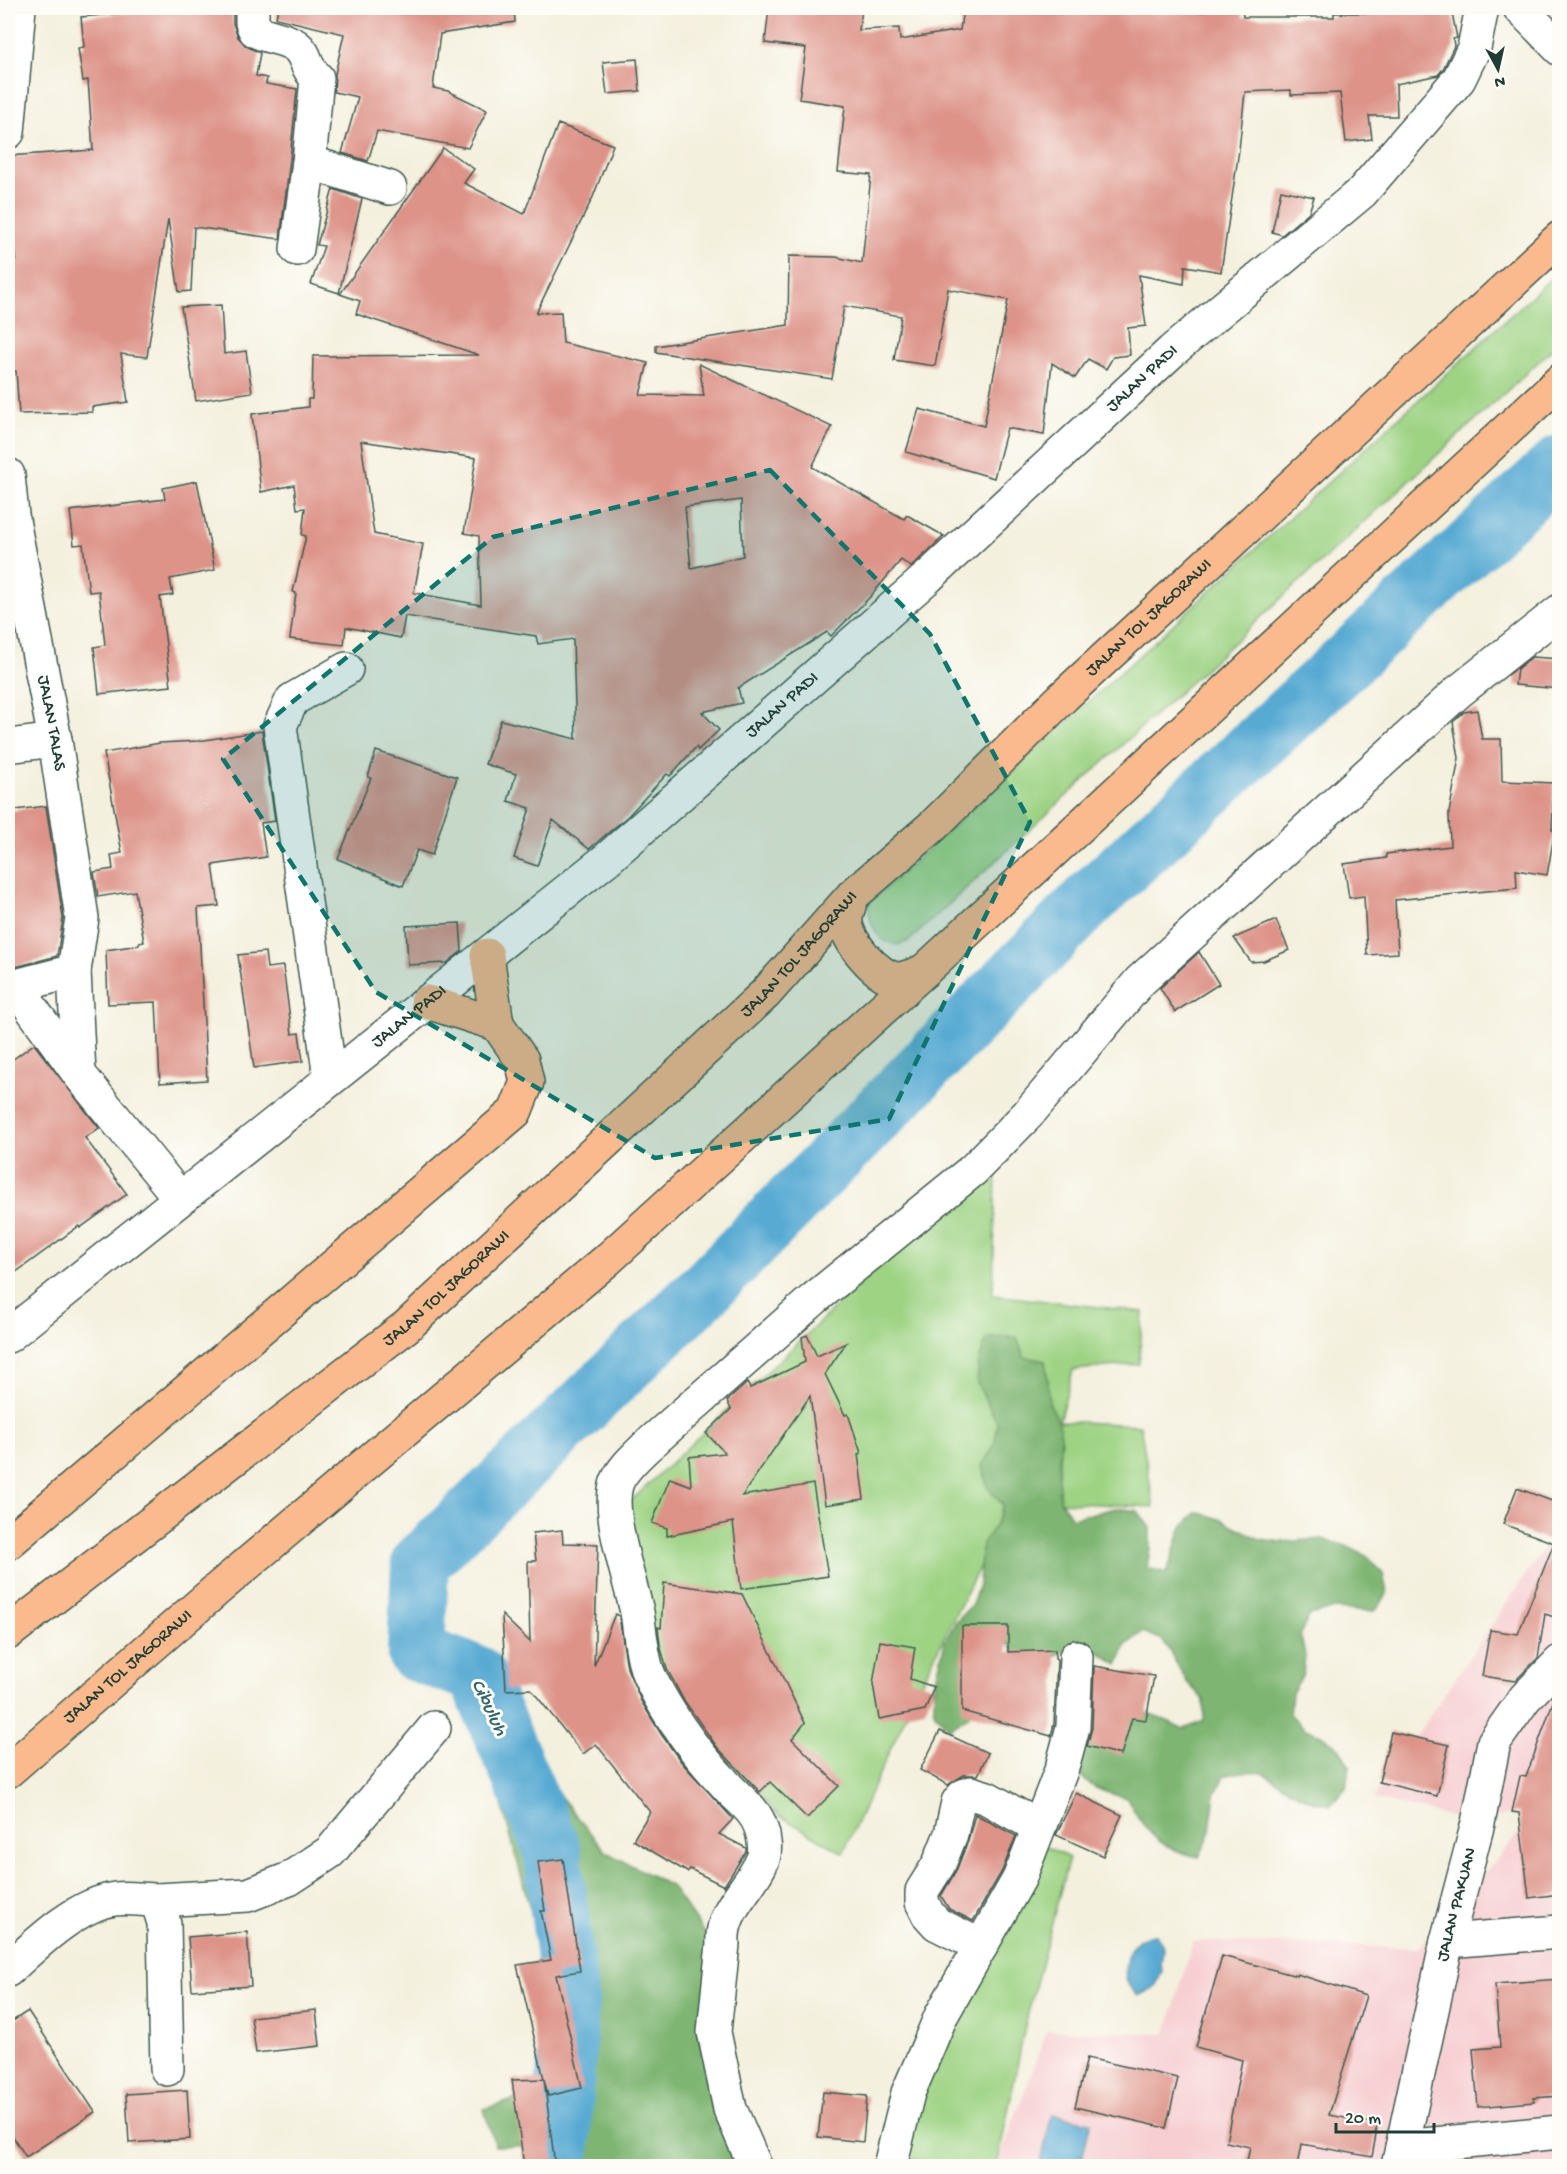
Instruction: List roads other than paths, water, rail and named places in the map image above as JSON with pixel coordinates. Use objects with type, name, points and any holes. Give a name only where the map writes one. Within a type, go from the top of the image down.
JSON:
[{"type":"highway","name":"JALAN TOL JAGORAWI","points":[[8,1633],[407,1326],[765,994],[853,896],[933,826],[1064,696],[1560,238]]},
{"type":"highway","name":"JALAN TOL JAGORAWI","points":[[8,1771],[221,1586],[607,1260],[924,971],[1560,381]]},
{"type":"highway","points":[[853,896],[845,922],[853,942],[876,969],[885,976],[900,979],[924,971]]},
{"type":"highway","points":[[8,1543],[514,1112],[527,1083],[522,1060],[497,1024],[486,954]]},
{"type":"highway","points":[[427,1002],[497,1024]]},
{"type":"street","points":[[8,132],[19,8]]},
{"type":"street","points":[[252,8],[252,23],[255,30],[294,45],[305,57],[308,70],[317,78],[309,162],[297,249]]},
{"type":"street","name":"JALAN PADI","points":[[8,1336],[179,1197],[616,851],[928,577],[1172,351],[1362,192],[1459,80],[1474,48],[1482,8]]},
{"type":"street","points":[[1520,8],[1560,49]]},
{"type":"street","points":[[309,162],[390,188]]},
{"type":"street","name":"JALAN TALAS","points":[[8,475],[10,516],[55,740],[82,918],[74,971],[79,1074]]},
{"type":"street","points":[[755,2166],[730,2109],[714,2032],[722,1965],[722,1933],[730,1910],[763,1858],[764,1838],[761,1825],[755,1815],[727,1787],[680,1730],[648,1672],[618,1534],[615,1500],[617,1484],[625,1468],[814,1298],[973,1170],[1028,1114],[1140,981],[1458,692],[1560,611]]},
{"type":"street","points":[[330,1077],[280,726],[292,700],[346,669]]},
{"type":"street","points":[[8,746],[55,740]]},
{"type":"street","points":[[74,971],[10,990],[179,1197]]},
{"type":"street","points":[[890,2166],[908,2093],[917,2071],[941,2016],[1019,1879],[1062,1768],[1073,1727],[1076,1657]]},
{"type":"street","name":"JALAN PAKUAN","points":[[1400,2157],[1448,1941],[1478,1823],[1494,1742],[1525,1698],[1560,1662]]},
{"type":"street","points":[[8,1970],[67,1920],[87,1909],[114,1899],[157,1900],[248,1895],[289,1879],[330,1852],[434,1728]]},
{"type":"street","points":[[981,1946],[937,1924],[927,1914],[922,1902],[922,1891],[939,1864],[951,1834],[958,1802],[963,1796],[971,1793],[987,1798],[1039,1827]]},
{"type":"street","points":[[157,1900],[164,1923],[167,2070]]},
{"type":"street","points":[[1448,1941],[1560,1932]]},
{"type":"street","points":[[1400,2157],[1560,2132]]},
{"type":"water","points":[[1155,1934],[1163,1948],[1162,1971],[1155,1987],[1138,1996],[1128,1983],[1127,1957],[1134,1944],[1140,1939]]},
{"type":"water","points":[[1052,2114],[1091,2122],[1080,2166],[1040,2166]]},
{"type":"waterway","name":"Cibuluh","points":[[560,2166],[570,2000],[552,1849],[476,1674],[416,1653],[420,1563],[705,1289],[1091,898],[1560,464]]}]
